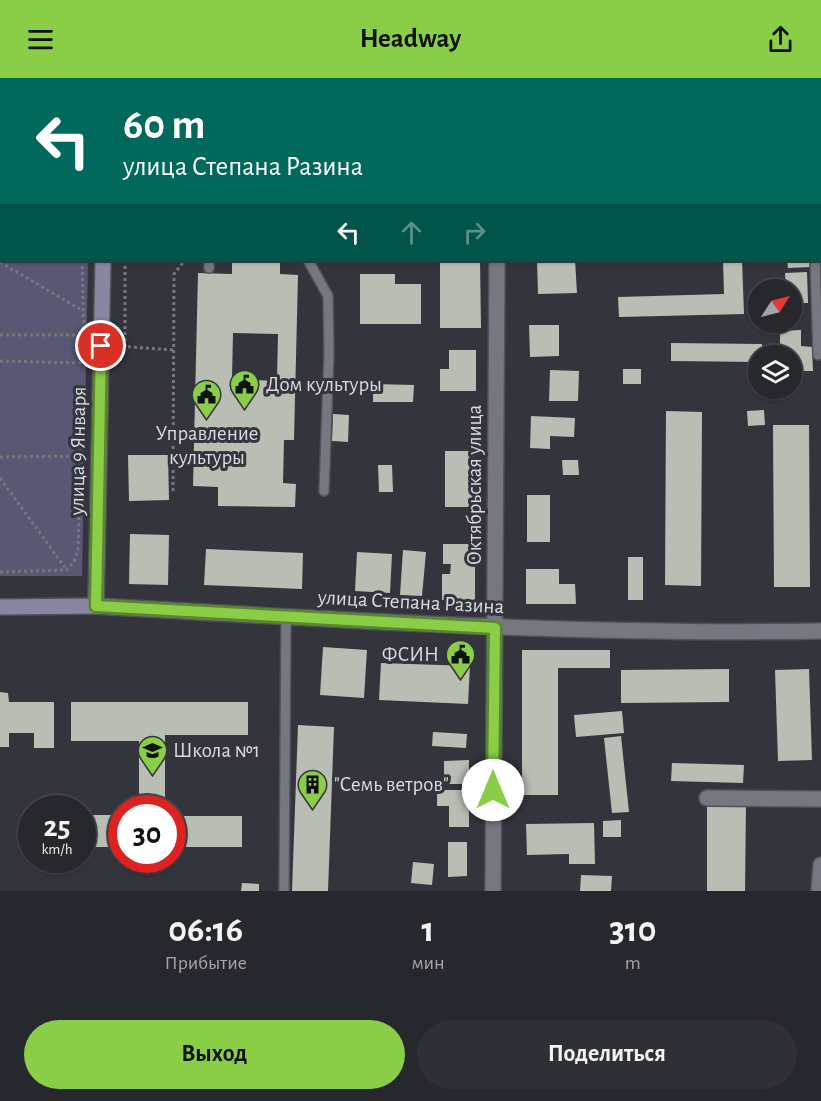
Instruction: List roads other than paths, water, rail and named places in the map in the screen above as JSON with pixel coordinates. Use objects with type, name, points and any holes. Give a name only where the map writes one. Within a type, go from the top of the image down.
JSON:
[{"type":"main road","name":"улица 9 Января","points":[[96,606],[103,261]]},
{"type":"main road","name":"улица Степана Разина","points":[[0,607],[96,606]]},
{"type":"street","name":"Октябрьская улица","points":[[492,891],[497,261]]},
{"type":"street","name":"улица Степана Разина","points":[[96,606],[495,628],[747,633],[821,631]]},
{"type":"street","points":[[707,798],[821,799]]},
{"type":"street","points":[[819,891],[821,864]]},
{"type":"lane","points":[[309,261],[328,296],[324,491]]},
{"type":"lane","points":[[814,261],[818,355]]},
{"type":"lane","points":[[284,891],[286,617]]},
{"type":"place","name":"Дом культуры","points":[[245,410]]},
{"type":"place","name":"Управление культуры","points":[[207,420]]},
{"type":"place","name":"ФСИН","points":[[460,680]]},
{"type":"place","name":"Школа №1","points":[[152,776]]},
{"type":"place","name":"\"Семь ветров\"","points":[[313,810]]}]
